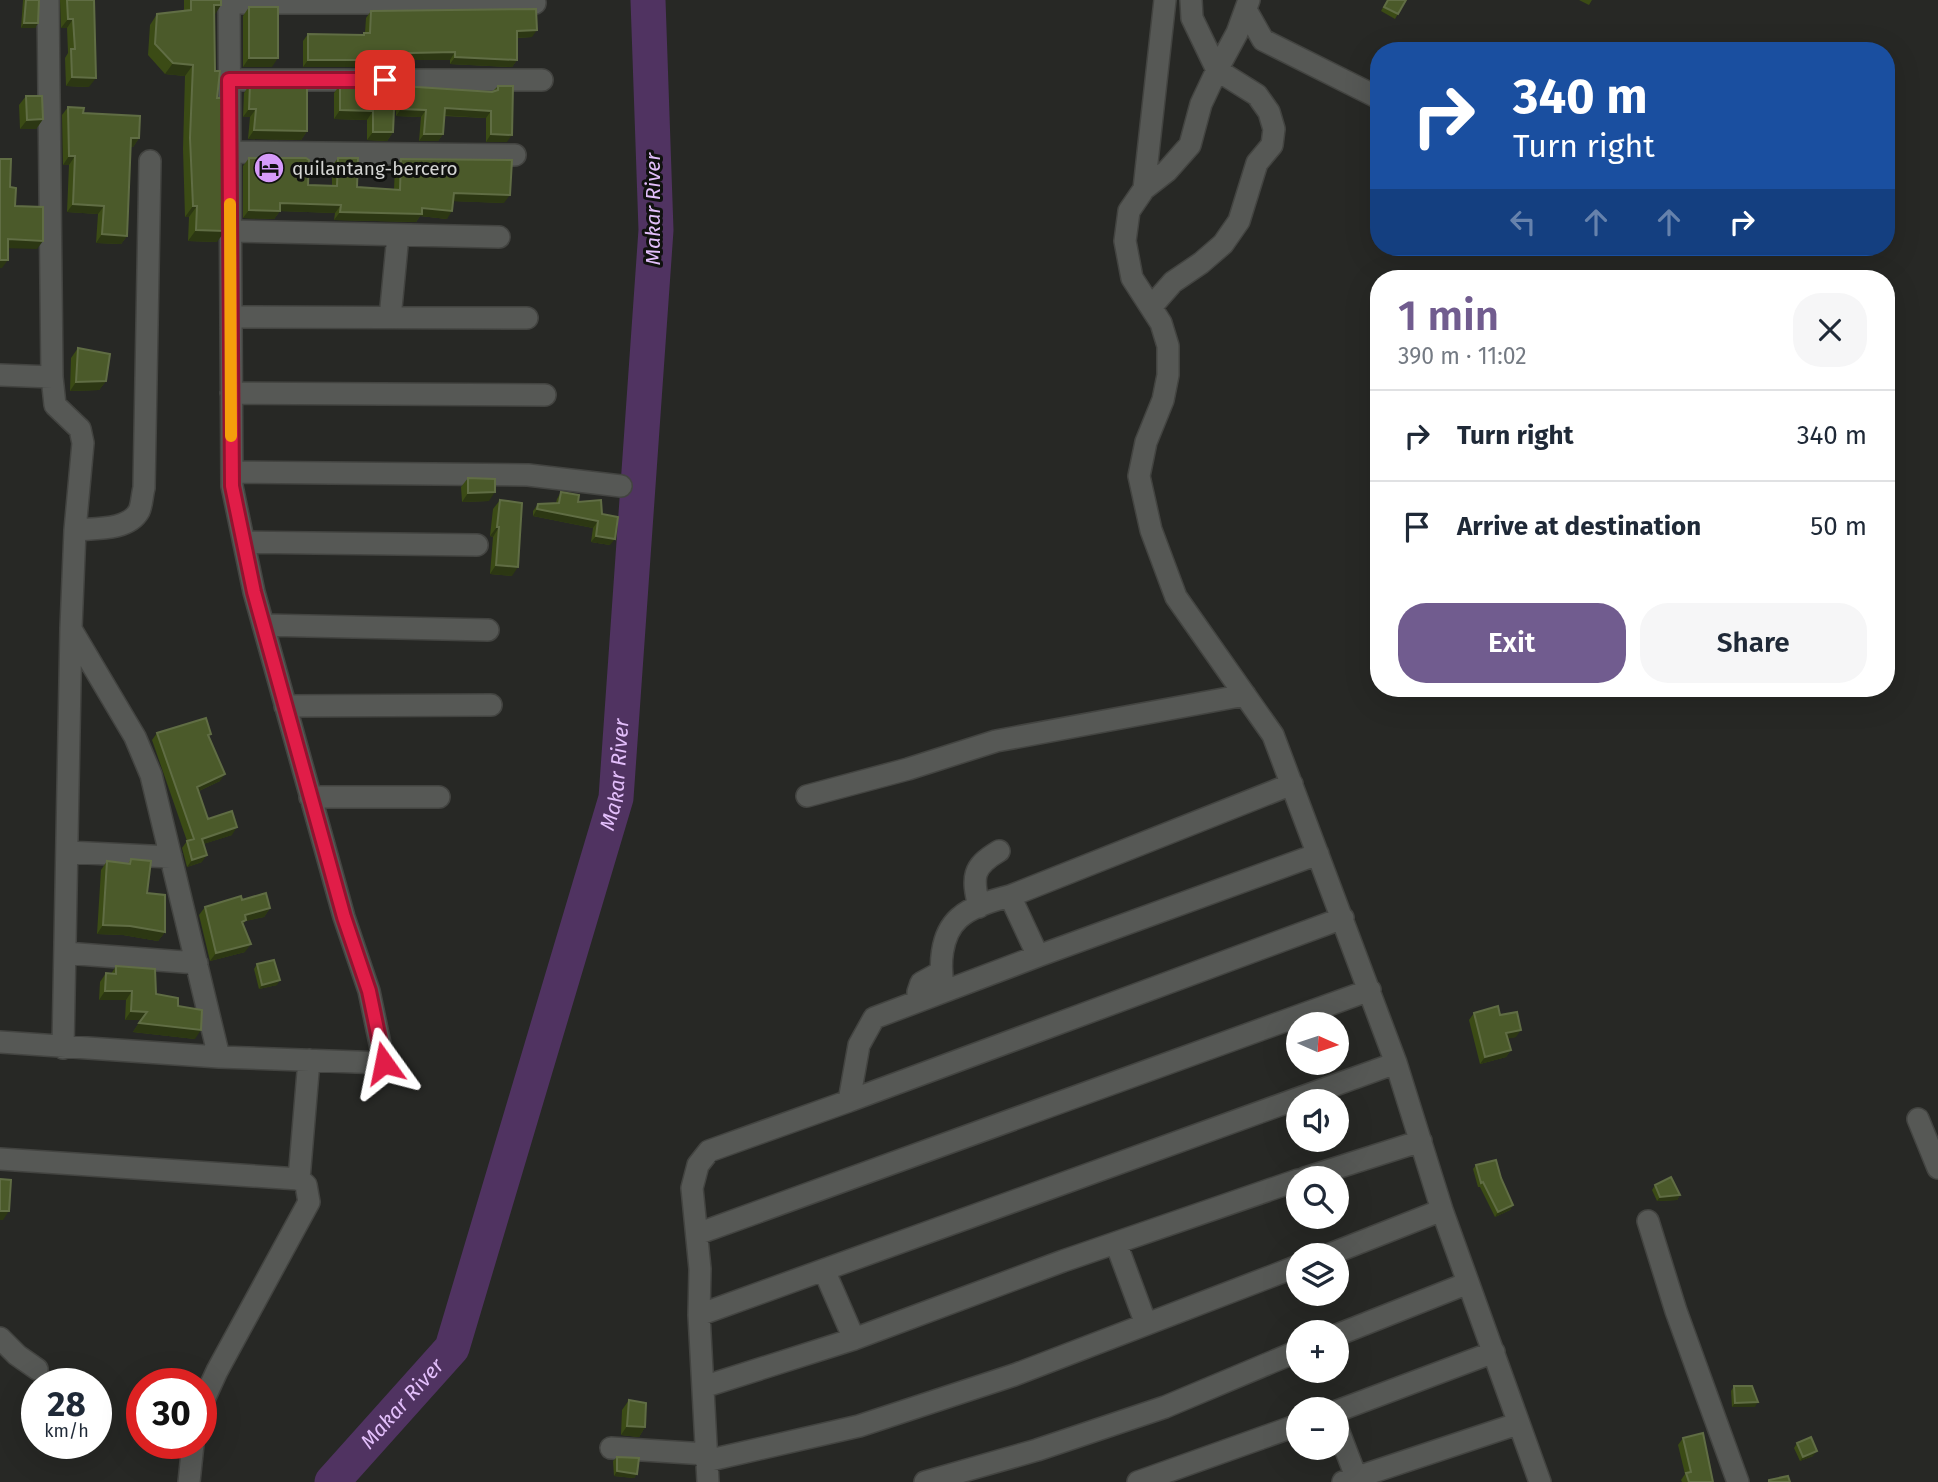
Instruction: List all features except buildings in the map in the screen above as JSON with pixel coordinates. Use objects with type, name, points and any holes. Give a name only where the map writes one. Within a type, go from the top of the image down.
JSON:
[{"type":"street","points":[[48,0],[52,377],[55,405],[80,429],[83,443],[75,530],[71,628],[63,1048]]},
{"type":"street","points":[[1144,189],[1165,0]]},
{"type":"street","points":[[1151,307],[1172,282],[1201,264],[1223,244],[1239,221],[1257,163],[1272,145],[1274,129],[1269,112],[1257,95],[1217,70],[1192,18],[1191,0]]},
{"type":"street","points":[[0,1042],[219,1057],[384,1063],[369,991],[344,917],[263,625],[232,486],[229,2],[535,3]]},
{"type":"street","points":[[1247,5],[1237,33],[1201,104],[1190,145],[1167,172],[1144,189],[1129,211],[1125,241],[1132,278],[1161,323],[1168,346],[1168,375],[1163,400],[1146,442],[1139,476],[1152,530],[1176,597],[1273,735],[1370,990],[1442,1210],[1540,1482]]},
{"type":"street","points":[[1247,5],[1263,40],[1370,94]]},
{"type":"street","points":[[229,80],[541,80]]},
{"type":"street","points":[[229,152],[515,155]]},
{"type":"street","points":[[75,530],[113,526],[130,521],[139,510],[144,488],[150,160]]},
{"type":"street","points":[[231,231],[499,237]]},
{"type":"street","points":[[390,318],[398,235]]},
{"type":"street","points":[[231,317],[527,318]]},
{"type":"street","points":[[0,375],[52,377]]},
{"type":"street","points":[[231,393],[545,395]]},
{"type":"street","points":[[232,472],[528,475],[621,486]]},
{"type":"street","points":[[243,542],[477,545]]},
{"type":"street","points":[[263,625],[488,630]]},
{"type":"street","points":[[71,628],[135,737],[151,775],[219,1057]]},
{"type":"street","points":[[807,796],[908,769],[996,741],[1245,695]]},
{"type":"street","points":[[285,706],[491,705]]},
{"type":"street","points":[[942,981],[941,957],[948,936],[959,918],[978,907],[1292,784]]},
{"type":"street","points":[[310,797],[439,797]]},
{"type":"street","points":[[978,907],[974,889],[976,871],[982,861],[999,850]]},
{"type":"street","points":[[67,852],[171,857]]},
{"type":"street","points":[[849,1101],[859,1045],[874,1018],[918,1001],[942,981],[1038,956],[1318,854]]},
{"type":"street","points":[[1010,896],[1038,956]]},
{"type":"street","points":[[708,1482],[699,1315],[700,1269],[692,1188],[698,1165],[709,1151],[1343,918]]},
{"type":"street","points":[[65,953],[197,963]]},
{"type":"street","points":[[697,1234],[1370,990]]},
{"type":"street","points":[[299,1179],[309,1060]]},
{"type":"street","points":[[699,1315],[1396,1063]]},
{"type":"street","points":[[1918,1119],[1938,1168]]},
{"type":"street","points":[[1343,1166],[1421,1141]]},
{"type":"street","points":[[0,1159],[299,1179],[306,1185],[309,1202],[217,1369]]},
{"type":"street","points":[[703,1387],[854,1339],[1286,1184]]},
{"type":"street","points":[[1349,1247],[1442,1210]]},
{"type":"street","points":[[1648,1221],[1676,1311],[1738,1482]]},
{"type":"street","points":[[1116,1243],[1146,1324]]},
{"type":"street","points":[[824,1270],[854,1339]]},
{"type":"street","points":[[611,1448],[706,1457],[859,1426],[1014,1375],[1286,1271]]},
{"type":"street","points":[[1349,1330],[1468,1283]]},
{"type":"street","points":[[0,1338],[36,1368]]},
{"type":"street","points":[[1349,1406],[1494,1352]]},
{"type":"street","points":[[925,1482],[1037,1450],[1165,1407],[1286,1356]]},
{"type":"street","points":[[1347,1460],[1353,1480],[1517,1424]]},
{"type":"street","points":[[1138,1482],[1286,1429]]},
{"type":"street","points":[[189,1482],[191,1459]]},
{"type":"waterway","name":"Makar River","points":[[332,1482],[452,1348],[616,798],[656,230],[648,0]]},
{"type":"slow traffic","points":[[230,204],[231,436]]},
{"type":"place","name":"quilantang-bercero","points":[[269,168]]},
{"type":"route","points":[[384,1063],[369,991],[344,917],[254,592],[232,486],[229,80],[385,80]]}]
